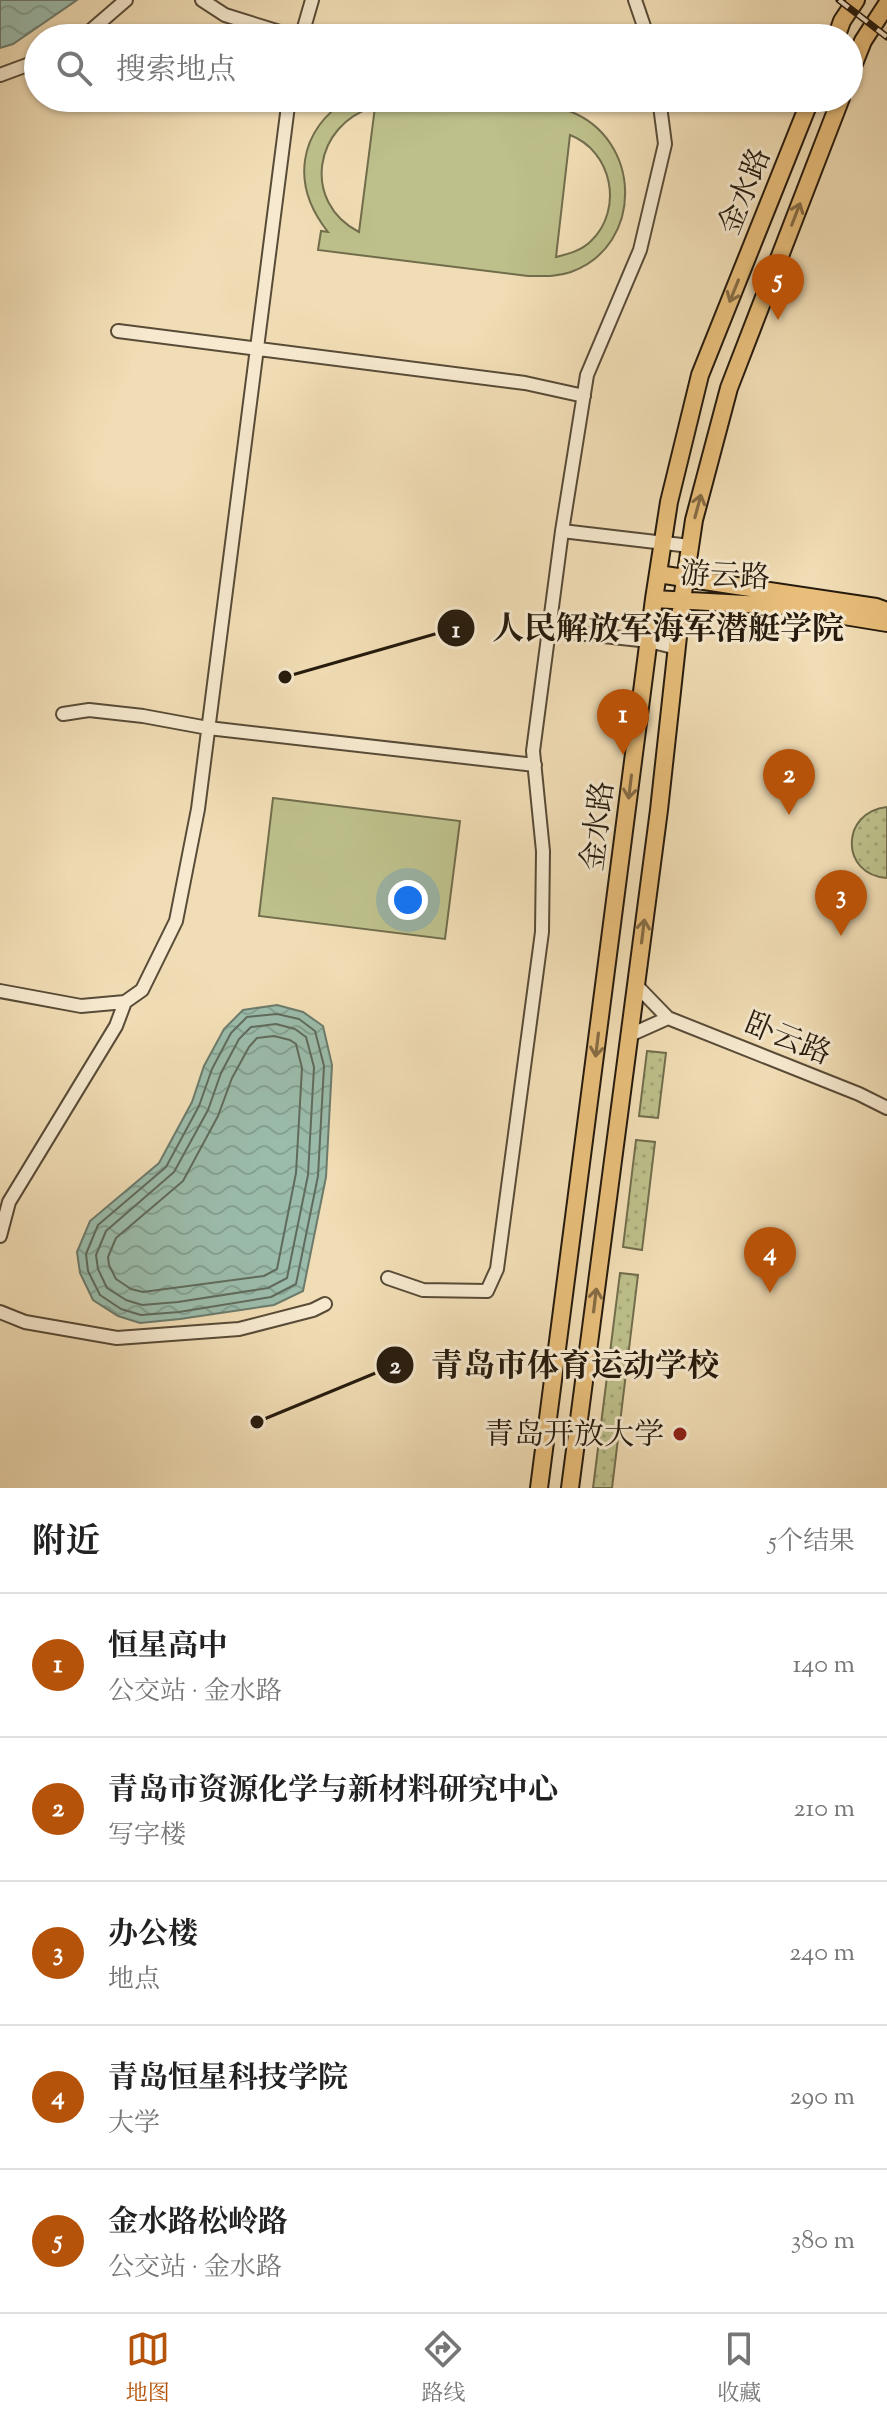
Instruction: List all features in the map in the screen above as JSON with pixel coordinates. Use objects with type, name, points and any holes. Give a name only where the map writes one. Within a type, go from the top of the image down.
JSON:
[{"type":"main road","points":[[841,24],[856,0]]},
{"type":"main road","points":[[863,41],[887,4]]},
{"type":"main road","name":"金水路","points":[[539,1488],[669,502],[700,375],[805,112]]},
{"type":"main road","name":"金水路","points":[[570,1488],[694,520],[729,388],[836,112]]},
{"type":"main road","name":"游云路","points":[[658,574],[887,611]]},
{"type":"main road","name":"游云路","points":[[654,599],[783,606],[887,623]]},
{"type":"street","points":[[98,24],[126,0]]},
{"type":"street","points":[[202,0],[225,15],[254,24]]},
{"type":"street","points":[[304,24],[312,0]]},
{"type":"street","points":[[635,0],[643,24]]},
{"type":"street","points":[[0,75],[24,66]]},
{"type":"street","points":[[0,991],[81,1006],[125,1002],[142,990],[176,921],[198,809],[287,112]]},
{"type":"street","points":[[388,1278],[423,1290],[487,1291],[497,1269],[542,932],[543,851],[533,751],[562,531],[587,375],[640,250],[665,144],[661,112]]},
{"type":"street","points":[[118,331],[525,383],[584,396]]},
{"type":"street","points":[[562,531],[690,546]]},
{"type":"street","points":[[549,630],[649,641],[677,648]]},
{"type":"street","points":[[63,714],[89,710],[208,728],[535,765]]},
{"type":"street","name":"卧云路","points":[[636,985],[668,1018],[887,1108]]},
{"type":"street","points":[[0,1236],[9,1202],[116,1026],[125,1002]]},
{"type":"street","points":[[630,1035],[668,1018]]},
{"type":"street","points":[[0,1312],[25,1322],[117,1338],[239,1329],[313,1310],[325,1304]]},
{"type":"green space","points":[[331,112],[363,112],[338,129],[322,165],[322,184],[328,202],[341,219],[359,232],[374,112],[571,112],[593,125],[611,144],[621,167],[625,192],[622,216],[612,239],[595,258],[571,272],[555,275],[528,276],[318,250],[321,231],[328,232],[316,214],[304,177],[310,142]],"holes":[[[570,135],[584,143],[604,167],[609,182],[608,213],[591,241],[579,250],[556,257]]]},
{"type":"green space","points":[[273,798],[460,821],[445,939],[259,916]]},
{"type":"green space","points":[[887,807],[887,878],[872,874],[861,866],[854,856],[852,843],[854,831],[861,820],[872,811]]},
{"type":"green space","points":[[647,1051],[666,1053],[658,1118],[639,1116]]},
{"type":"green space","points":[[636,1140],[655,1142],[642,1250],[623,1247]]},
{"type":"green space","points":[[620,1273],[638,1275],[612,1488],[593,1488]]},
{"type":"water","points":[[0,0],[77,0],[42,24],[24,24],[24,36],[0,48]]},
{"type":"water","points":[[277,1005],[303,1012],[323,1026],[332,1065],[326,1177],[303,1291],[274,1305],[180,1319],[140,1323],[118,1316],[93,1300],[80,1273],[77,1252],[90,1221],[159,1163],[192,1102],[204,1066],[224,1029],[243,1010]]},
{"type":"railway","points":[[839,0],[887,37]]},
{"type":"place","name":"金水路松岭路","points":[[778,320]]},
{"type":"place","name":"人民解放军海军潜艇学院","points":[[285,677]]},
{"type":"place","name":"恒星高中","points":[[623,755]]},
{"type":"place","name":"青岛市资源化学与新材料研究中心","points":[[789,815]]},
{"type":"place","name":"办公楼","points":[[841,936]]},
{"type":"place","name":"青岛恒星科技学院","points":[[770,1293]]},
{"type":"place","name":"青岛市体育运动学校","points":[[257,1422]]},
{"type":"place","name":"青岛开放大学","points":[[680,1434]]}]
